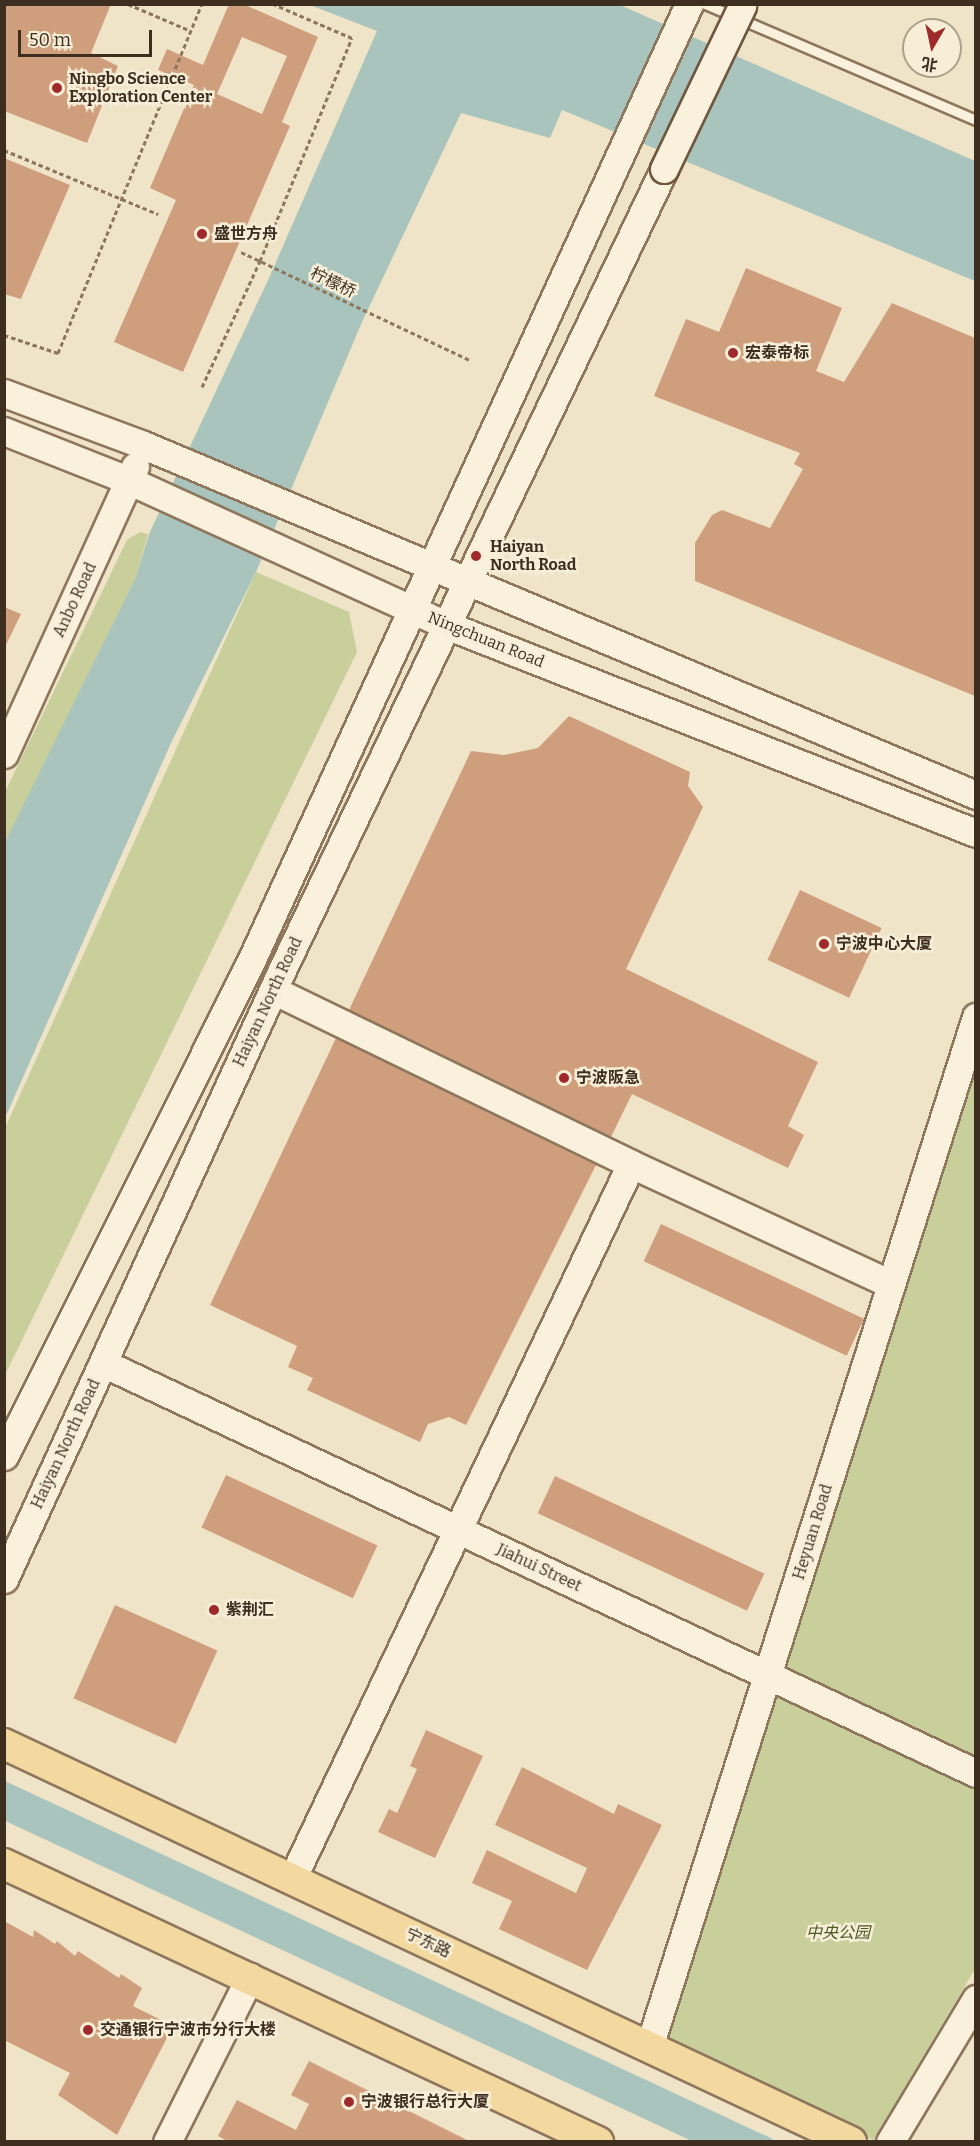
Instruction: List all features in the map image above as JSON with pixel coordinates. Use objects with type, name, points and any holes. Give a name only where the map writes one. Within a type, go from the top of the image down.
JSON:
[{"type":"main road","name":"Haiyan North Road","points":[[4,1456],[252,959],[428,567],[689,4]]},
{"type":"main road","name":"Haiyan North Road","points":[[4,1579],[273,990],[742,5]]},
{"type":"main road","points":[[4,393],[141,444],[466,583],[975,795]]},
{"type":"main road","name":"Ningchuan Road","points":[[4,431],[130,482],[446,625],[975,833]]},
{"type":"main road","name":"Anbo Road","points":[[4,754],[130,482],[141,444]]},
{"type":"main road","points":[[273,990],[631,1164],[891,1284]]},
{"type":"main road","name":"Heyuan Road","points":[[649,2047],[975,1017]]},
{"type":"main road","points":[[292,1879],[631,1164]]},
{"type":"main road","name":"Jiahui Street","points":[[103,1363],[975,1773]]},
{"type":"main road","name":"宁东路","points":[[4,1744],[851,2142]]},
{"type":"main road","points":[[4,1864],[250,1977],[586,2139]]},
{"type":"main road","points":[[167,2142],[250,1977]]},
{"type":"main road","points":[[890,2142],[975,1999]]},
{"type":"lane","points":[[705,4],[975,120]]},
{"type":"path","points":[[128,4],[191,31]]},
{"type":"path","points":[[4,334],[58,353],[202,4]]},
{"type":"path","points":[[202,387],[260,261],[352,38],[273,4]]},
{"type":"path","points":[[4,150],[158,214]]},
{"type":"path","name":"柠檬桥","points":[[241,252],[472,361]]},
{"type":"green space","points":[[140,532],[148,534],[136,577],[5,844],[4,794],[127,540]]},
{"type":"green space","points":[[256,572],[349,612],[357,652],[5,1375],[5,1128]]},
{"type":"green space","name":"中央公园","points":[[975,1073],[975,1969],[873,2140],[661,2038]]},
{"type":"water","points":[[310,5],[620,5],[975,161],[975,281],[562,110],[550,138],[461,113],[362,322],[256,572],[171,743],[5,1118],[4,844],[136,577],[149,534],[269,278],[377,31]]},
{"type":"water","points":[[5,1781],[773,2139],[771,2142],[694,2142],[4,1820],[4,1783]]},
{"type":"building","name":"Ningbo Science Exploration Center","points":[[4,4],[111,4],[91,53],[118,66],[87,143],[4,111]]},
{"type":"building","name":"盛世方舟","points":[[229,4],[243,4],[318,37],[282,122],[290,126],[183,372],[114,342],[176,200],[150,188],[194,85],[158,70],[167,49],[203,65]],"holes":[[[242,37],[287,56],[262,114],[217,94]]]},
{"type":"building","points":[[4,158],[70,185],[21,299],[4,294]]},
{"type":"building","points":[[746,268],[842,308],[816,371],[844,382],[892,303],[975,338],[975,696],[695,581],[695,543],[712,515],[722,510],[770,528],[803,469],[794,464],[800,453],[654,396],[686,319],[719,332]]},
{"type":"building","points":[[4,607],[21,614],[4,649]]},
{"type":"building","points":[[569,716],[690,772],[688,786],[703,807],[626,969],[818,1062],[788,1126],[804,1135],[788,1168],[632,1094],[611,1137],[349,1010],[471,751],[504,755],[538,748]]},
{"type":"building","name":"宁波中心大厦","points":[[800,890],[882,928],[849,998],[767,960]]},
{"type":"building","points":[[336,1038],[596,1165],[466,1425],[449,1417],[428,1424],[420,1442],[307,1390],[313,1378],[288,1367],[297,1346],[210,1305]]},
{"type":"building","points":[[661,1224],[864,1319],[847,1356],[644,1261]]},
{"type":"building","points":[[226,1475],[377,1546],[353,1598],[201,1528]]},
{"type":"building","points":[[555,1476],[764,1574],[747,1611],[538,1513]]},
{"type":"building","points":[[115,1605],[217,1651],[176,1744],[74,1698]]},
{"type":"building","points":[[426,1730],[483,1756],[435,1858],[378,1832],[389,1809],[397,1813],[417,1769],[410,1766]]},
{"type":"building","points":[[522,1767],[614,1814],[618,1804],[662,1825],[587,1970],[499,1929],[512,1901],[472,1883],[487,1850],[576,1893],[587,1868],[495,1825]]},
{"type":"building","name":"交通银行宁波市分行大楼","points":[[4,1921],[33,1937],[34,1930],[55,1944],[57,1941],[75,1956],[78,1951],[119,1978],[121,1974],[142,1988],[133,2006],[173,2026],[117,2135],[58,2095],[70,2073],[4,2040]]},
{"type":"building","name":"宁波银行总行大厦","points":[[309,2061],[471,2142],[229,2142],[218,2136],[237,2100],[296,2130],[309,2104],[291,2095]]},
{"type":"place","name":"Ningbo Science Exploration Center","points":[[57,88]]},
{"type":"place","name":"盛世方舟","points":[[202,234]]},
{"type":"place","name":"宏泰帝标","points":[[733,353]]},
{"type":"place","name":"Haiyan North Road","points":[[476,556]]},
{"type":"place","name":"宁波中心大厦","points":[[824,944]]},
{"type":"place","name":"宁波阪急","points":[[564,1078]]},
{"type":"place","name":"紫荆汇","points":[[214,1610]]},
{"type":"place","name":"交通银行宁波市分行大楼","points":[[88,2030]]},
{"type":"place","name":"宁波银行总行大厦","points":[[349,2102]]}]
